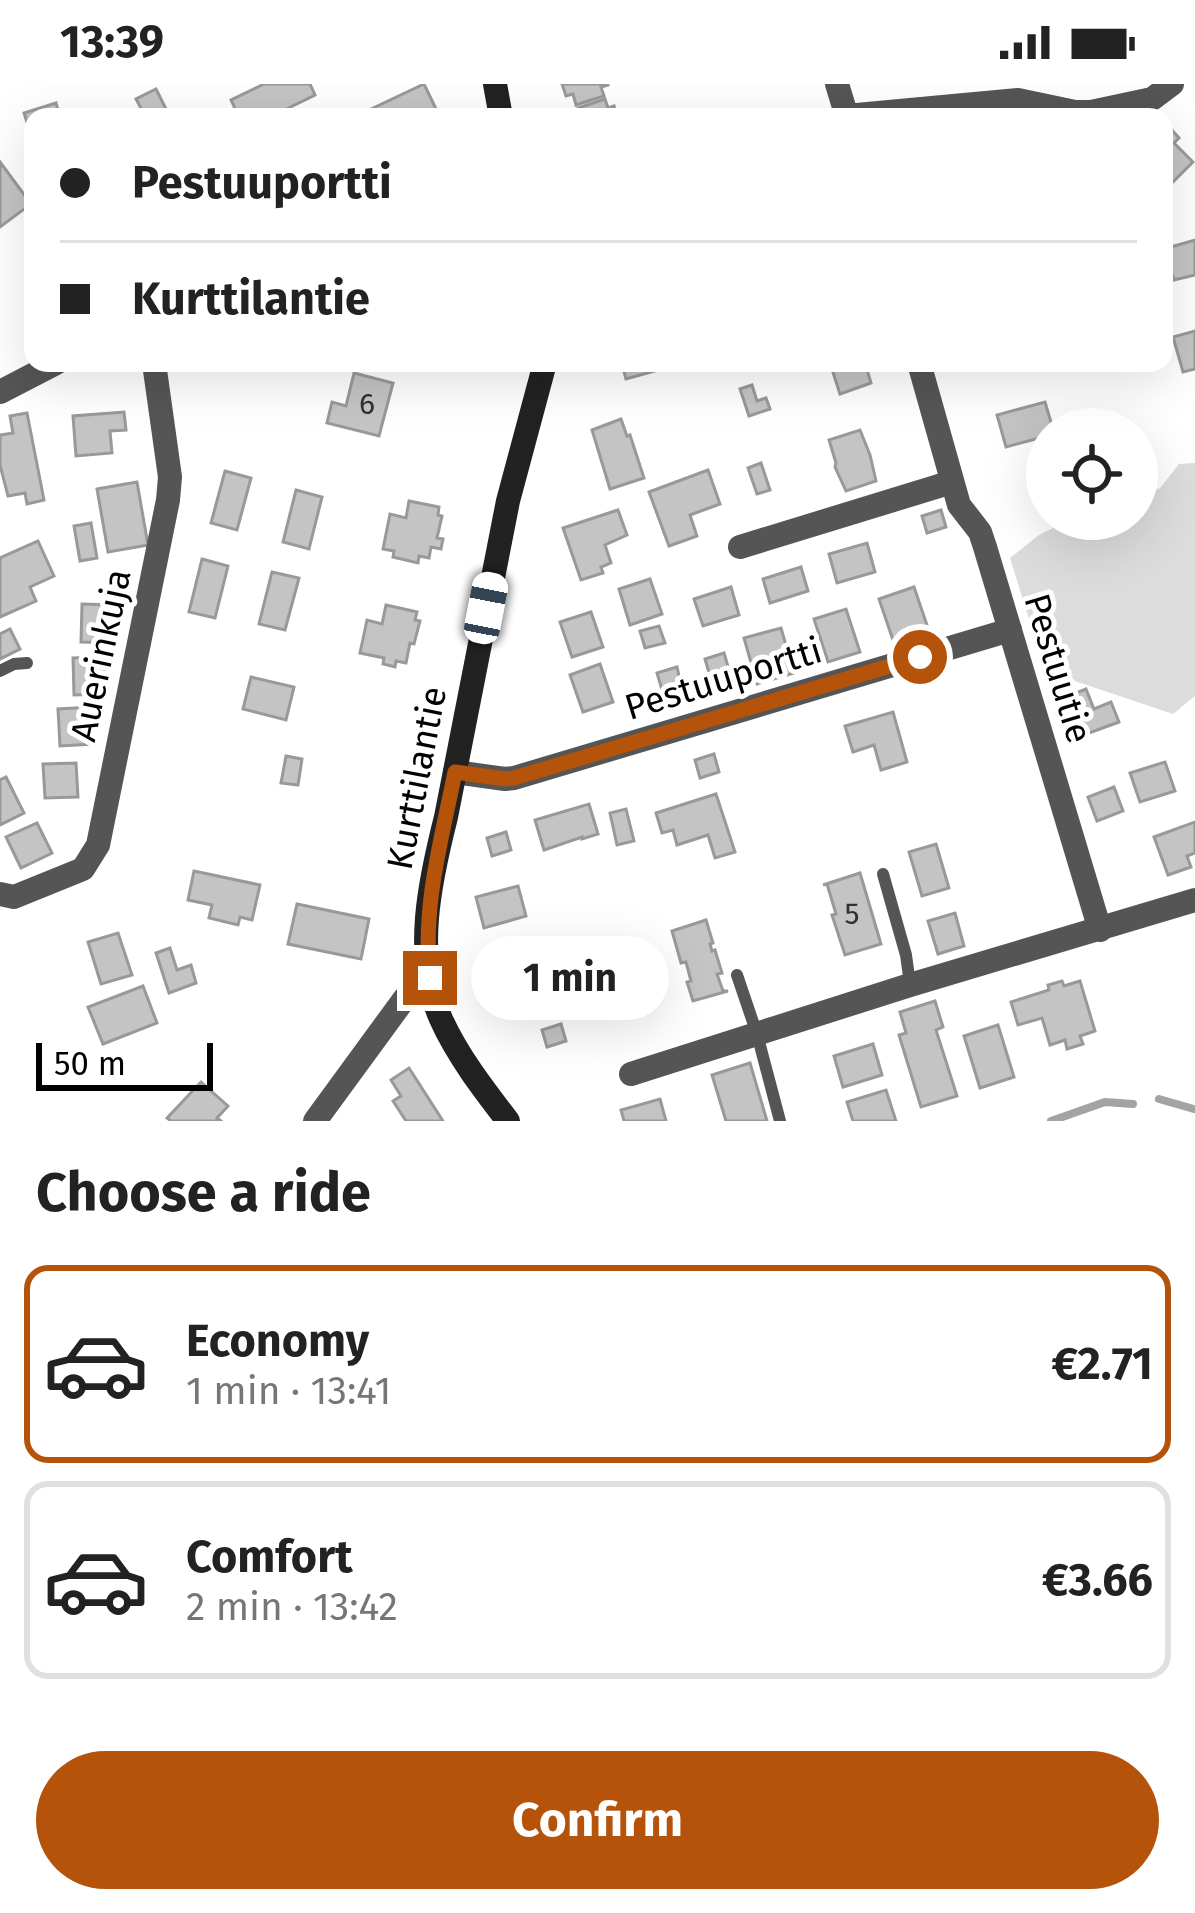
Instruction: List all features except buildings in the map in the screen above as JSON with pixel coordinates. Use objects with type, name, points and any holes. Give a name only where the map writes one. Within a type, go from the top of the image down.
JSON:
[{"type":"street","points":[[1110,108],[1153,99],[1172,84]]},
{"type":"street","points":[[932,108],[1018,100],[1056,108]]},
{"type":"street","points":[[0,392],[39,372]]},
{"type":"street","name":"Auerinkuja","points":[[0,894],[14,897],[82,869],[98,845],[168,500],[170,477],[155,372]]},
{"type":"street","name":"Kurttilantie","points":[[508,1121],[440,1018],[430,978],[428,911],[508,500],[542,372]]},
{"type":"street","name":"Pestuutie","points":[[921,372],[959,505],[980,532],[1100,930]]},
{"type":"street","points":[[740,547],[952,482]]},
{"type":"street","name":"Pestuuportti","points":[[455,772],[514,778],[1010,630]]},
{"type":"street","points":[[631,1074],[1195,900]]},
{"type":"street","points":[[315,1121],[405,998],[430,978]]},
{"type":"lane","points":[[0,670],[28,663]]},
{"type":"lane","points":[[884,874],[910,986]]},
{"type":"lane","points":[[737,975],[780,1121]]},
{"type":"shaded area","points":[[1195,463],[1195,696],[1173,714],[1045,671],[1010,558],[1033,540],[1158,540],[1158,489],[1179,464]]},
{"type":"waterway","points":[[1159,1099],[1194,1109]]},
{"type":"waterway","points":[[1051,1121],[1105,1102],[1133,1104]]},
{"type":"route","points":[[430,978],[428,911],[455,772],[514,778],[920,657]]}]
